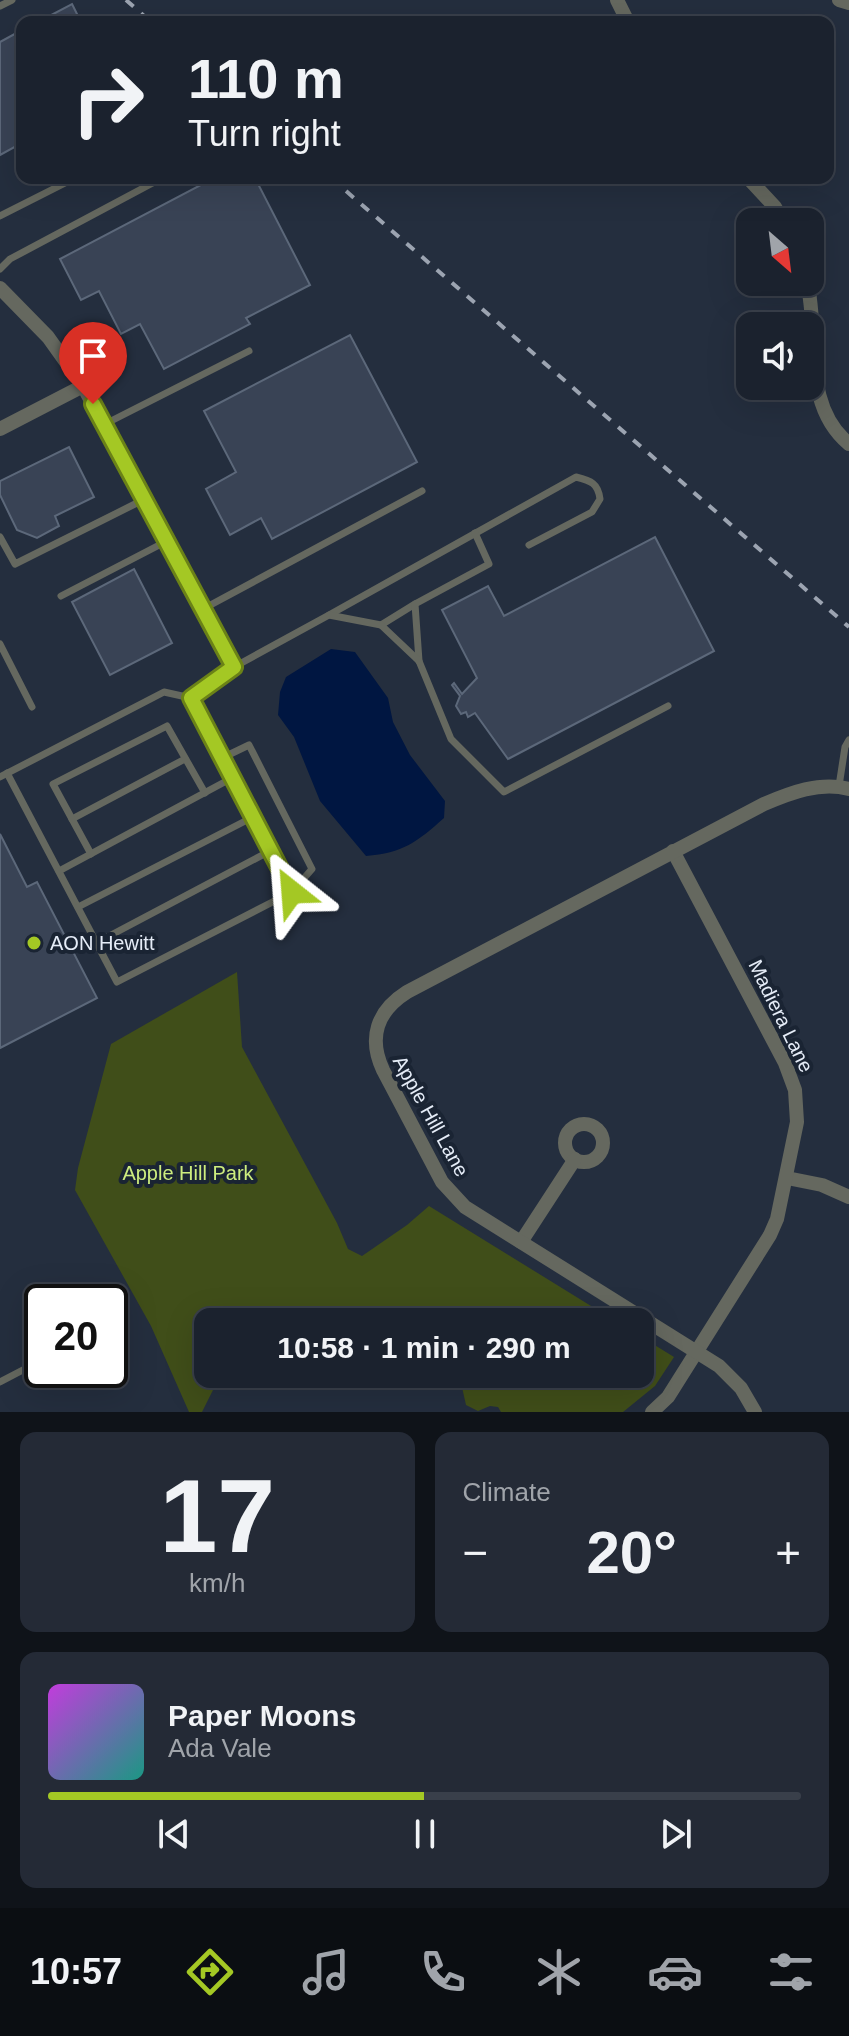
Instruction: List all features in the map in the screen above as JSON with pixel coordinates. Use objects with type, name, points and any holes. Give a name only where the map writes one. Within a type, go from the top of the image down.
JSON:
[{"type":"street","points":[[839,0],[849,3]]},
{"type":"street","points":[[754,184],[776,208]]},
{"type":"street","points":[[0,288],[48,337],[83,386],[234,667]]},
{"type":"street","points":[[810,296],[816,387],[829,419],[849,444]]},
{"type":"street","points":[[0,429],[83,386]]},
{"type":"street","name":"Apple Hill Lane","points":[[755,1412],[730,1376],[697,1352],[465,1207],[442,1182],[376,1055],[377,1024],[396,999],[407,992],[764,804],[794,791],[844,788]]},
{"type":"street","name":"Madiera Lane","points":[[652,1412],[668,1397],[770,1235],[782,1203],[797,1122],[795,1090],[785,1063],[673,851]]},
{"type":"street","points":[[521,1242],[575,1159]]},
{"type":"street","points":[[787,1178],[822,1185],[849,1197]]},
{"type":"lane","points":[[0,6],[12,0]]},
{"type":"lane","points":[[0,216],[63,184]]},
{"type":"lane","points":[[0,269],[10,259],[151,184]]},
{"type":"lane","points":[[105,424],[249,351]]},
{"type":"lane","points":[[222,758],[249,745],[312,869],[292,892],[117,982],[4,775],[164,692],[191,698],[234,667],[576,477],[591,481],[599,488],[600,499],[592,512],[529,545]]},
{"type":"lane","points":[[203,609],[422,491]]},
{"type":"lane","points":[[0,537],[15,564],[145,499]]},
{"type":"lane","points":[[381,625],[489,564],[475,533]]},
{"type":"lane","points":[[61,596],[167,541]]},
{"type":"lane","points":[[415,604],[419,661],[451,739],[504,792],[668,706]]},
{"type":"lane","points":[[329,615],[381,625],[419,661]]},
{"type":"lane","points":[[0,644],[32,707]]},
{"type":"lane","points":[[191,698],[292,892]]},
{"type":"lane","points":[[91,854],[53,784],[167,726],[205,793]]},
{"type":"lane","points":[[844,788],[845,747],[849,740]]},
{"type":"lane","points":[[72,819],[185,759]]},
{"type":"lane","points":[[59,871],[232,778]]},
{"type":"lane","points":[[78,907],[253,817]]},
{"type":"lane","points":[[96,943],[270,851]]},
{"type":"lane","points":[[0,1382],[24,1369]]},
{"type":"green space","name":"Apple Hill Park","points":[[237,972],[242,1047],[348,1249],[362,1256],[429,1206],[594,1308],[194,1308],[194,1388],[214,1388],[202,1412],[189,1412],[151,1326],[75,1190],[111,1044]]},
{"type":"green space","points":[[654,1345],[674,1357],[654,1387]]},
{"type":"green space","points":[[462,1388],[653,1388],[623,1412],[501,1412],[498,1407],[490,1406],[478,1411],[466,1405]]},
{"type":"water","points":[[331,649],[355,652],[388,698],[393,722],[410,755],[445,801],[444,818],[417,840],[400,849],[366,856],[320,801],[294,737],[278,715],[280,692],[286,677]]},
{"type":"building","points":[[72,4],[78,16],[49,16]]},
{"type":"building","points":[[16,33],[16,146],[0,155],[0,42]]},
{"type":"building","points":[[203,184],[258,184],[310,285],[246,318],[250,324],[164,369],[140,324],[121,334],[99,291],[81,300],[60,259]]},
{"type":"building","points":[[350,335],[417,462],[272,539],[261,518],[230,535],[206,489],[236,472],[204,411]]},
{"type":"building","points":[[69,447],[94,497],[55,516],[59,526],[37,538],[17,530],[0,495],[0,481]]},
{"type":"building","points":[[655,537],[714,651],[508,759],[475,713],[468,717],[466,712],[461,714],[456,706],[460,696],[452,685],[454,683],[462,694],[477,678],[442,610],[488,586],[504,616]]},
{"type":"building","points":[[134,569],[172,643],[110,675],[72,602]]},
{"type":"building","name":"AON Hewitt","points":[[0,834],[27,887],[37,882],[97,998],[0,1048]]},
{"type":"railway","points":[[126,0],[144,16]]},
{"type":"railway","points":[[338,184],[849,627]]},
{"type":"place","name":"AON Hewitt","points":[[34,943]]},
{"type":"route","points":[[93,404],[234,667],[191,698],[292,892]]}]
